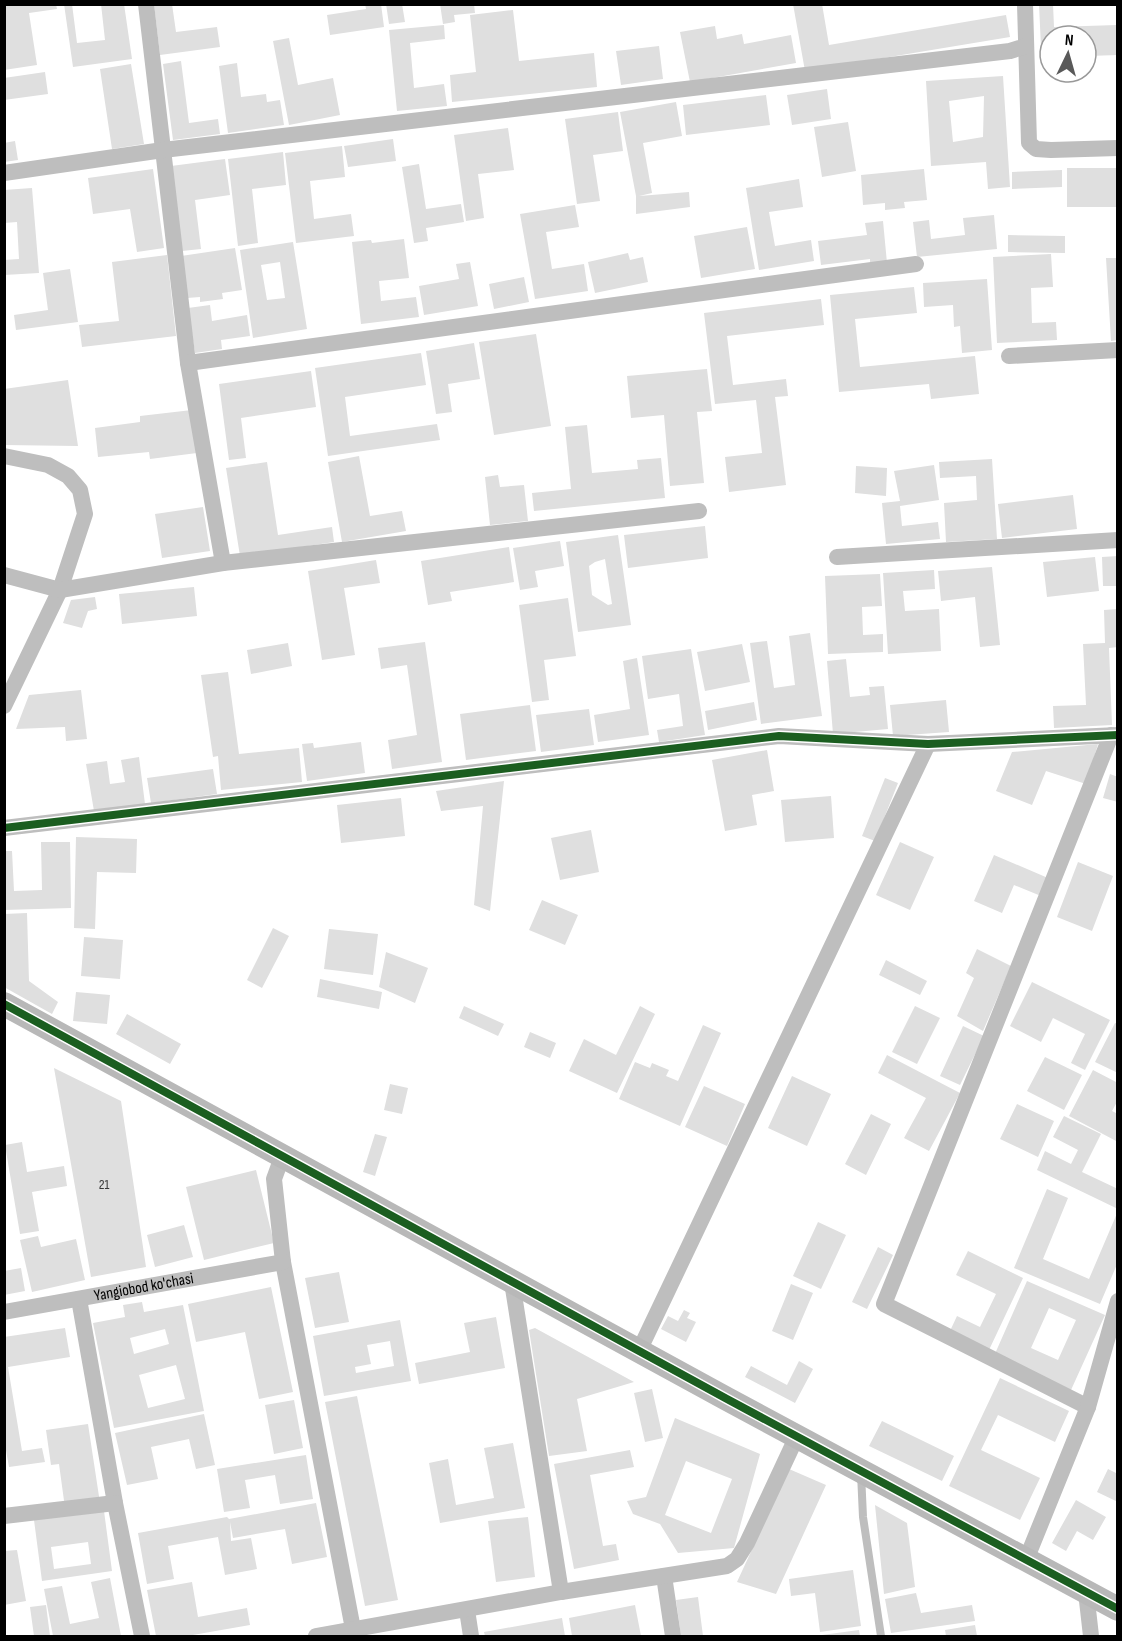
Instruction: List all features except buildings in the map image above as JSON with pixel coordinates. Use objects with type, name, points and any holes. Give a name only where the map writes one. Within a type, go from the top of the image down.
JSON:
[{"type":"street","points":[[146,4],[188,363],[223,563]]},
{"type":"street","points":[[1025,4],[1029,143],[1036,149],[1051,150],[1118,148]]},
{"type":"street","points":[[4,173],[163,150],[1010,51],[1026,46]]},
{"type":"street","points":[[188,363],[916,264]]},
{"type":"street","points":[[1009,356],[1118,350]]},
{"type":"street","points":[[4,456],[48,465],[68,476],[80,490],[85,514],[60,590],[4,706]]},
{"type":"street","points":[[4,575],[60,590],[223,563],[699,511]]},
{"type":"street","points":[[837,557],[1118,540]]},
{"type":"street","points":[[4,828],[779,736],[928,744],[1114,735],[884,1304],[1088,1407]]},
{"type":"street","points":[[639,1351],[928,744]]},
{"type":"street","points":[[4,1004],[639,1351],[1118,1609]]},
{"type":"street","points":[[282,1157],[273,1179],[283,1262],[353,1629]]},
{"type":"street","name":"Yangiobod ko'chasi","points":[[4,1312],[283,1262]]},
{"type":"street","points":[[512,1282],[561,1592]]},
{"type":"street","points":[[79,1299],[115,1503],[142,1636]]},
{"type":"street","points":[[1026,1560],[1088,1407],[1118,1301]]},
{"type":"street","points":[[316,1636],[561,1592],[727,1566],[737,1558],[756,1527],[797,1436]]},
{"type":"street","points":[[4,1516],[115,1503]]},
{"type":"street","points":[[664,1576],[673,1636]]},
{"type":"street","points":[[1086,1592],[1091,1636]]},
{"type":"street","points":[[467,1610],[471,1636]]},
{"type":"lane","points":[[861,1471],[863,1517],[880,1636]]},
{"type":"cycle path","points":[[4,828],[779,736],[928,744],[1118,735]]},
{"type":"cycle path","points":[[4,1004],[727,1399],[1118,1609]]}]
